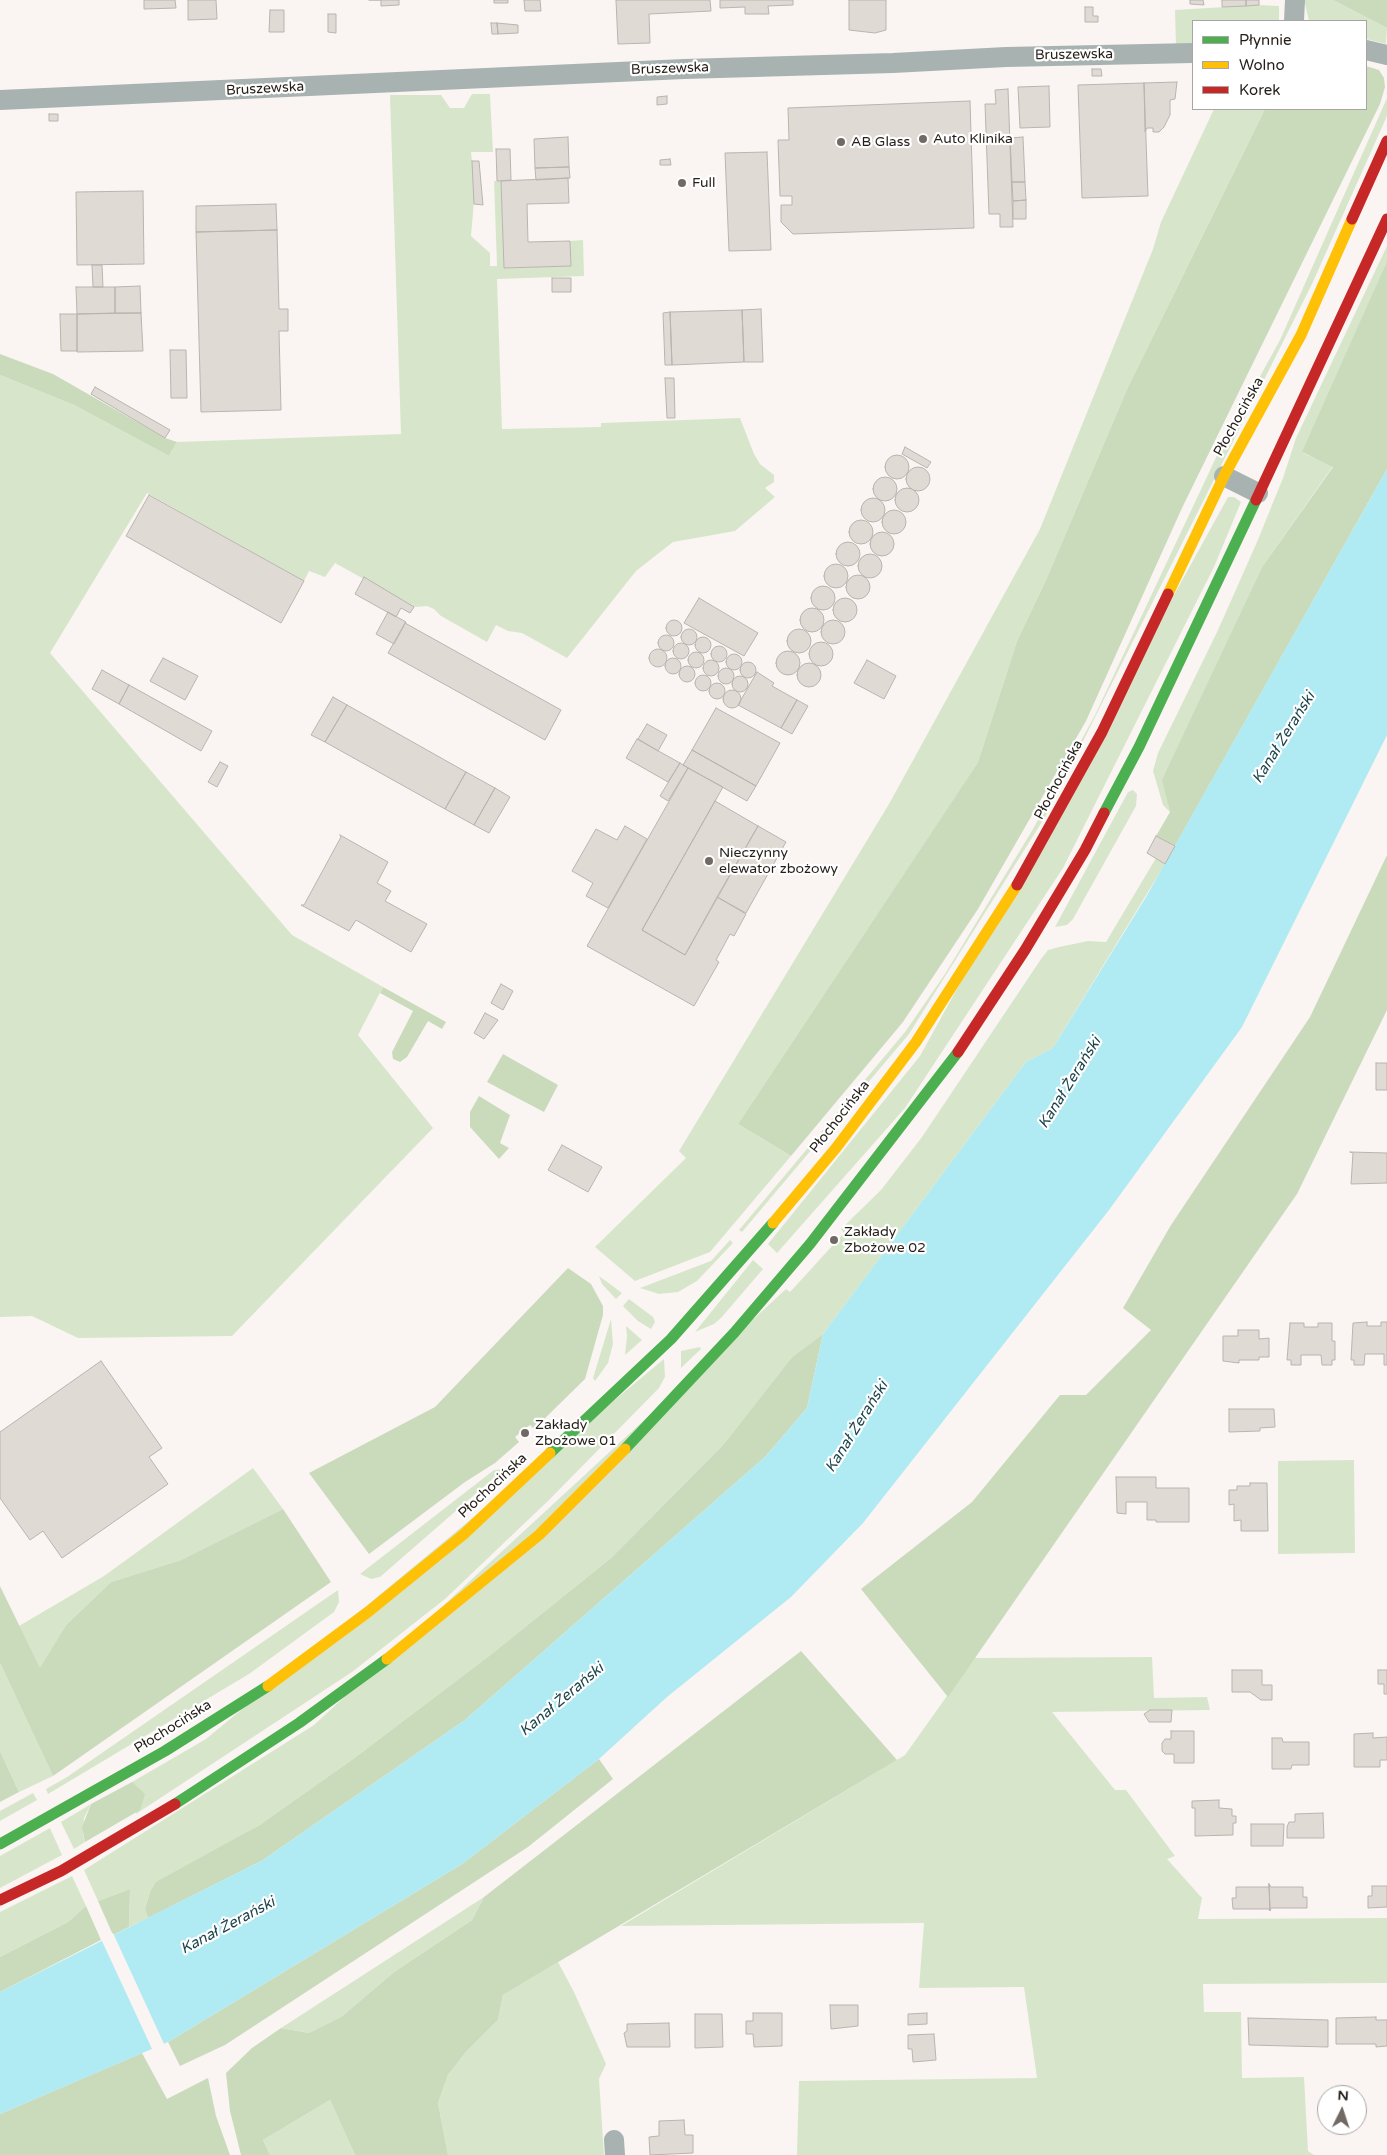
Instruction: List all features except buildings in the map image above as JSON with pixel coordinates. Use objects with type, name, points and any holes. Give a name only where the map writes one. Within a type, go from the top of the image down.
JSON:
[{"type":"main road","name":"Płochocińska","points":[[0,1844],[164,1751],[267,1686],[368,1612],[464,1534],[671,1339],[746,1256],[836,1148],[916,1042],[1004,907],[1054,821],[1102,732],[1224,476],[1301,335],[1387,141]]},
{"type":"main road","points":[[0,1900],[61,1871],[188,1796],[299,1723],[402,1648],[539,1535],[635,1439],[734,1333],[810,1244],[949,1065],[1025,950],[1085,850],[1139,747],[1387,219]]},
{"type":"street","points":[[1294,20],[1295,0]]},
{"type":"street","points":[[1367,50],[1387,55]]},
{"type":"street","name":"Bruszewska","points":[[0,100],[693,68],[903,62],[1006,56],[1192,53]]},
{"type":"street","points":[[1224,476],[1258,494]]},
{"type":"green space","points":[[1304,0],[1333,0],[1387,28],[1386,44],[1367,39],[1367,20],[1309,20]]},
{"type":"green space","points":[[1333,0],[1387,0],[1387,28]]},
{"type":"green space","points":[[1259,5],[1279,6],[1279,20],[1192,20],[1192,48],[1176,46],[1175,10]]},
{"type":"green space","points":[[1367,66],[1379,70],[1384,78],[1385,87],[1380,104],[1182,508],[1086,721],[978,909],[903,1022],[791,1156],[738,1124],[978,762],[1017,641],[1046,580],[1128,387],[1265,110],[1367,110]]},
{"type":"green space","points":[[472,94],[490,94],[493,152],[471,152],[475,190],[471,236],[490,253],[490,266],[497,266],[494,181],[501,181],[504,268],[571,266],[570,241],[583,240],[584,276],[497,279],[502,429],[601,427],[601,423],[740,418],[754,454],[760,464],[774,475],[774,482],[765,488],[775,497],[735,531],[673,542],[636,571],[567,658],[522,633],[508,631],[496,625],[487,642],[441,616],[434,609],[427,606],[414,607],[335,563],[325,577],[309,571],[304,581],[147,493],[50,653],[292,935],[383,987],[358,1035],[433,1128],[232,1336],[78,1338],[32,1316],[0,1317],[0,375],[74,405],[169,456],[177,442],[401,434],[390,95],[441,95],[450,108],[464,108]]},
{"type":"green space","points":[[1387,98],[1387,116],[1312,284],[1045,817],[909,1034],[742,1232],[739,1230],[905,1032],[945,974],[1033,829],[1095,715],[1220,449],[1280,340]]},
{"type":"green space","points":[[1214,110],[1265,110],[1128,387],[1046,580],[1017,641],[978,762],[738,1124],[791,1156],[710,1252],[635,1281],[595,1247],[686,1158],[679,1151],[889,804],[1040,529],[1153,249],[1161,222]]},
{"type":"green space","points":[[1387,246],[1387,261],[1303,453],[1333,466],[1262,567],[1163,780],[1170,812],[1163,805],[1153,771],[1158,753],[1218,630],[1283,478],[1296,438]]},
{"type":"green space","points":[[1387,261],[1387,469],[1175,846],[1156,836],[1170,812],[1162,780],[1262,567],[1333,467],[1302,452]]},
{"type":"green space","points":[[0,354],[53,374],[165,438],[177,442],[169,456],[74,405],[0,375]]},
{"type":"green space","points":[[1228,497],[1234,497],[1241,502],[1214,567],[1063,868],[905,1108],[777,1253],[768,1244],[920,1056]]},
{"type":"green space","points":[[1133,790],[1137,794],[1136,806],[1073,919],[1067,925],[1055,927],[1128,792]]},
{"type":"green space","points":[[1387,855],[1387,1010],[1297,1194],[948,1697],[861,1589],[972,1502],[1060,1395],[1086,1395],[1151,1330],[1123,1308],[1171,1225],[1310,1017]]},
{"type":"green space","points":[[1156,858],[1165,864],[1053,1048],[1026,1062],[823,1334],[792,1357],[723,1445],[611,1558],[489,1656],[353,1759],[258,1826],[150,1892],[145,1909],[148,1918],[129,1927],[130,1889],[98,1901],[84,1870],[314,1725],[786,1289],[790,1292],[844,1233],[841,1229],[881,1190],[922,1137],[1048,950],[1088,941],[1106,942]]},
{"type":"green space","points":[[383,987],[446,1022],[442,1029],[428,1021],[407,1057],[400,1062],[393,1059],[392,1052],[413,1011],[380,993]]},
{"type":"green space","points":[[503,1054],[558,1085],[544,1112],[487,1082]]},
{"type":"green space","points":[[479,1096],[510,1115],[500,1143],[509,1148],[499,1159],[470,1127],[470,1112]]},
{"type":"green space","points":[[730,1240],[733,1243],[697,1281],[678,1292],[659,1294],[640,1288],[711,1261]]},
{"type":"green space","points":[[753,1260],[763,1269],[721,1318],[714,1324],[695,1332]]},
{"type":"green space","points":[[568,1268],[591,1284],[603,1306],[603,1315],[585,1379],[534,1429],[530,1425],[515,1437],[519,1442],[495,1463],[465,1482],[369,1554],[309,1473],[435,1407]]},
{"type":"green space","points":[[599,1276],[622,1293],[616,1299],[602,1284]]},
{"type":"green space","points":[[629,1299],[653,1317],[655,1322],[651,1329],[638,1321],[623,1306]]},
{"type":"green space","points":[[611,1319],[613,1344],[608,1363],[595,1381],[593,1378]]},
{"type":"green space","points":[[626,1326],[642,1340],[625,1355],[627,1336]]},
{"type":"green space","points":[[823,1334],[807,1408],[765,1457],[465,1720],[263,1860],[148,1918],[145,1909],[150,1892],[156,1882],[258,1826],[353,1759],[489,1656],[611,1558],[723,1445],[792,1357]]},
{"type":"green space","points":[[700,1347],[701,1349],[681,1368],[681,1351]]},
{"type":"green space","points":[[664,1359],[665,1377],[659,1388],[549,1500],[445,1599],[352,1672],[136,1814],[132,1782],[206,1739]]},
{"type":"green space","points":[[1354,1460],[1355,1553],[1278,1554],[1278,1461]]},
{"type":"green space","points":[[253,1468],[283,1509],[181,1560],[111,1582],[66,1625],[40,1669],[19,1626],[104,1576]]},
{"type":"green space","points":[[504,1469],[380,1577],[371,1579],[360,1574],[494,1470]]},
{"type":"green space","points":[[283,1509],[331,1582],[53,1776],[0,1663],[0,1586],[40,1668],[66,1625],[111,1582],[181,1560]]},
{"type":"green space","points":[[338,1590],[339,1602],[334,1612],[249,1674],[48,1794],[46,1789],[67,1777]]},
{"type":"green space","points":[[801,1651],[897,1760],[503,1995],[498,2020],[466,2052],[448,2075],[438,2103],[448,2155],[355,2155],[330,2100],[263,2140],[270,2155],[241,2155],[230,2111],[226,2073],[252,2048],[281,2028],[309,2033],[341,2017],[394,1972],[472,1920],[484,1897]]},
{"type":"green space","points":[[1152,1657],[1154,1698],[1207,1697],[1210,1710],[1052,1712],[1115,1790],[1126,1790],[1175,1856],[1167,1859],[1202,1898],[1198,1919],[1387,1918],[1387,1983],[1203,1984],[1204,2012],[1241,2012],[1242,2078],[1304,2077],[1308,2151],[1314,2155],[797,2155],[799,2081],[1037,2078],[1024,1987],[919,1988],[924,1923],[621,1926],[905,1755],[974,1658]]},
{"type":"green space","points":[[0,1663],[53,1776],[19,1792],[0,1751]]},
{"type":"green space","points":[[0,1751],[19,1792],[0,1802]]},
{"type":"green space","points":[[599,1759],[613,1779],[528,1847],[225,2045],[180,2066],[168,2042],[462,1864]]},
{"type":"green space","points":[[132,1782],[145,1794],[140,1810],[85,1842],[82,1827],[91,1804]]},
{"type":"green space","points":[[33,1793],[37,1800],[0,1821],[0,1811]]},
{"type":"green space","points":[[91,1804],[84,1818],[83,1834],[85,1842],[74,1849],[61,1822]]},
{"type":"green space","points":[[50,1828],[62,1855],[0,1888],[0,1856]]},
{"type":"green space","points":[[72,1876],[86,1906],[68,1922],[0,1957],[0,1912]]},
{"type":"green space","points":[[130,1889],[129,1927],[113,1935],[98,1901]]},
{"type":"green space","points":[[484,1897],[472,1920],[394,1972],[341,2017],[309,2033],[281,2028]]},
{"type":"green space","points":[[86,1906],[101,1940],[0,1992],[0,1957],[68,1922]]},
{"type":"green space","points":[[558,1962],[574,1992],[606,2064],[599,2079],[604,2155],[448,2155],[438,2103],[448,2075],[466,2052],[498,2020],[503,1995]]},
{"type":"green space","points":[[142,2053],[167,2099],[208,2078],[216,2116],[230,2155],[0,2155],[0,2114]]},
{"type":"green space","points":[[330,2100],[355,2155],[270,2155],[263,2140]]},
{"type":"water","name":"Kanał Żerański","points":[[1387,469],[1387,735],[1242,1027],[1109,1210],[863,1523],[791,1597],[667,1697],[599,1759],[462,1864],[168,2042],[0,2114],[0,1992],[263,1860],[465,1720],[765,1457],[807,1408],[823,1334],[1026,1062],[1053,1048],[1146,897]]},
{"type":"pier","points":[[113,1933],[165,2046],[153,2051],[101,1939]]},
{"type":"traffic: fast","points":[[1104,813],[1139,747],[1256,500]]},
{"type":"traffic: fast","points":[[625,1449],[734,1333],[810,1244],[958,1052]]},
{"type":"traffic: fast","points":[[550,1453],[671,1339],[773,1223]]},
{"type":"traffic: fast","points":[[175,1804],[299,1723],[387,1659]]},
{"type":"traffic: fast","points":[[0,1844],[165,1751],[268,1686]]},
{"type":"traffic: slow","points":[[1168,594],[1224,476],[1301,335],[1352,219]]},
{"type":"traffic: slow","points":[[773,1223],[836,1148],[916,1042],[1017,885]]},
{"type":"traffic: slow","points":[[387,1659],[539,1535],[625,1449]]},
{"type":"traffic: slow","points":[[268,1686],[368,1612],[464,1534],[550,1453]]},
{"type":"traffic: jam","points":[[1352,219],[1387,141]]},
{"type":"traffic: jam","points":[[1256,500],[1387,219]]},
{"type":"traffic: jam","points":[[1017,885],[1102,732],[1168,594]]},
{"type":"traffic: jam","points":[[958,1052],[1025,950],[1085,850],[1104,813]]},
{"type":"traffic: jam","points":[[0,1900],[61,1871],[175,1804]]},
{"type":"place","name":"Auto Klinika","points":[[923,139]]},
{"type":"place","name":"AB Glass","points":[[841,142]]},
{"type":"place","name":"Full","points":[[682,183]]},
{"type":"place","name":"Nieczynny elewator zbożowy","points":[[709,861]]},
{"type":"place","name":"Zakłady Zbożowe 02","points":[[834,1240]]},
{"type":"place","name":"Zakłady Zbożowe 01","points":[[525,1433]]}]
